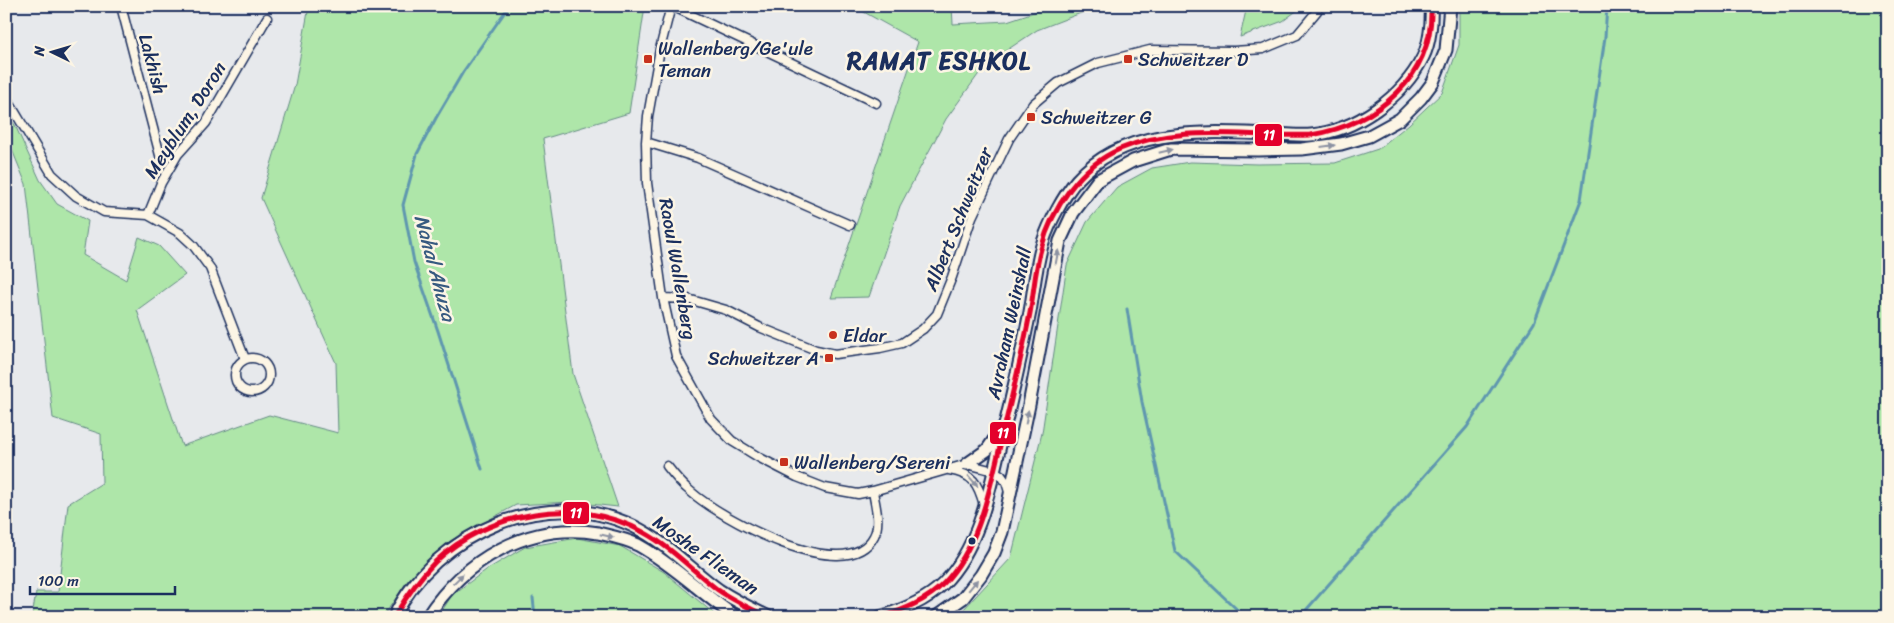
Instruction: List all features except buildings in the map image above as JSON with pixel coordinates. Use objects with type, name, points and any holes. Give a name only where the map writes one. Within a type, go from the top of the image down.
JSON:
[{"type":"main road","name":"Avraham Weinshall","points":[[994,471],[1024,340],[1043,242],[1059,208],[1077,180],[1101,160],[1125,146],[1153,138],[1213,132],[1311,135],[1334,130],[1366,116],[1400,92],[1424,56],[1432,23],[1431,6]]},
{"type":"main road","name":"Avraham Weinshall","points":[[1010,499],[1060,241],[1073,213],[1098,180],[1132,161],[1170,149],[1302,149],[1341,144],[1369,136],[1400,119],[1421,98],[1433,82],[1446,50],[1450,6]]},
{"type":"main road","points":[[967,464],[987,450],[1006,422]]},
{"type":"main road","points":[[880,617],[914,604],[931,594],[944,583],[957,566],[970,543],[984,506],[994,471]]},
{"type":"main road","points":[[936,617],[963,598],[981,575],[994,553],[1002,532],[1010,499]]},
{"type":"main road","name":"Moshe Flieman","points":[[394,617],[408,594],[436,561],[470,537],[514,518],[548,511],[566,511],[600,515],[633,526],[665,545],[719,590],[769,617]]},
{"type":"main road","name":"Moshe Flieman","points":[[427,617],[460,576],[490,555],[531,537],[560,531],[591,532],[636,544],[673,568],[736,617]]},
{"type":"street","name":"Lakhish","points":[[121,6],[161,159]]},
{"type":"street","points":[[672,6],[876,103]]},
{"type":"street","name":"Raoul Wallenberg","points":[[672,6],[660,49],[648,116],[646,142],[647,182],[663,298],[676,356],[711,419],[732,441],[790,473],[825,488],[858,494],[967,464]]},
{"type":"street","name":"Albert Schweitzer","points":[[663,298],[688,299],[726,310],[759,327],[816,350],[835,354],[902,343],[923,329],[937,314],[952,277],[972,217],[1009,139],[1033,104],[1058,83],[1098,63],[1150,50],[1234,51],[1263,49],[1297,35],[1317,11],[1318,6]]},
{"type":"street","name":"Meyblum, Doron","points":[[148,215],[161,183],[178,154],[206,123],[267,18]]},
{"type":"street","points":[[6,97],[52,174],[76,196],[104,212],[148,215],[180,232],[210,268],[245,359]]},
{"type":"street","points":[[646,142],[698,158],[850,224]]},
{"type":"street","points":[[245,359],[261,360],[268,368],[269,378],[264,388],[260,391],[250,393],[244,391],[236,383],[235,372],[240,362],[245,359]]},
{"type":"street","points":[[967,464],[994,471],[1001,475],[1006,482],[1010,499]]},
{"type":"street","points":[[667,466],[690,492],[718,511],[766,537],[801,550],[822,554],[854,552],[869,543],[874,536],[877,518],[873,491]]},
{"type":"street","points":[[949,470],[967,475],[975,482],[980,490],[984,506]]},
{"type":"green space","points":[[309,6],[645,6],[629,113],[543,139],[573,374],[618,507],[571,502],[516,505],[450,541],[408,580],[383,617],[32,617],[36,592],[58,592],[68,504],[102,483],[101,434],[53,418],[26,184],[6,135],[6,113],[15,125],[40,180],[57,204],[88,221],[83,255],[126,280],[139,237],[159,246],[185,275],[137,310],[182,446],[269,415],[338,433],[336,363],[261,198],[295,85]]},
{"type":"green space","points":[[853,6],[952,6],[953,24],[1007,21],[1052,6],[1099,6],[1037,30],[986,64],[946,119],[900,206],[869,297],[831,298],[918,42]]},
{"type":"green space","points":[[1247,6],[1303,6],[1283,21],[1240,37]]},
{"type":"green space","points":[[1459,6],[1888,6],[1888,617],[950,617],[963,610],[1011,558],[1042,433],[1067,265],[1087,222],[1117,187],[1152,168],[1190,162],[1257,164],[1335,163],[1378,149],[1409,124],[1442,93],[1459,45]]},
{"type":"green space","points":[[577,538],[620,546],[664,572],[718,617],[438,617],[452,595],[486,570],[525,547]]},
{"type":"waterway","name":"Nahal Ahuza","points":[[482,469],[414,262],[403,205],[417,154],[436,118],[463,72],[509,6]]},
{"type":"waterway","points":[[1300,617],[1467,427],[1534,323],[1581,200],[1605,37],[1607,6]]},
{"type":"waterway","points":[[1127,309],[1142,402],[1175,551],[1245,617]]},
{"type":"waterway","name":"Nahal Ahuza","points":[[533,598],[535,617]]},
{"type":"transit line","name":"11","points":[[881,617],[914,604],[930,595],[944,583],[956,568],[975,535],[992,479],[1016,378],[1041,249],[1052,218],[1080,177],[1106,156],[1120,149],[1143,141],[1167,136],[1215,133],[1311,135],[1335,129],[1358,120],[1379,108],[1397,93],[1412,75],[1423,55],[1429,31],[1431,6]]},
{"type":"transit line","name":"11","points":[[394,617],[423,575],[435,562],[457,545],[481,531],[507,520],[535,514],[563,512],[591,514],[618,521],[643,532],[672,552],[718,590],[768,617]]},
{"type":"place","name":"Wallenberg/Ge'ule Teman","points":[[648,59]]},
{"type":"place","name":"Schweitzer D","points":[[1128,59]]},
{"type":"place","name":"Schweitzer G","points":[[1031,117]]},
{"type":"place","name":"Eldar","points":[[833,335]]},
{"type":"place","name":"Schweitzer A","points":[[829,358]]},
{"type":"place","name":"Wallenberg/Sereni","points":[[784,462]]},
{"type":"district","name":"RAMAT ESHKOL","points":[[939,61]]}]
